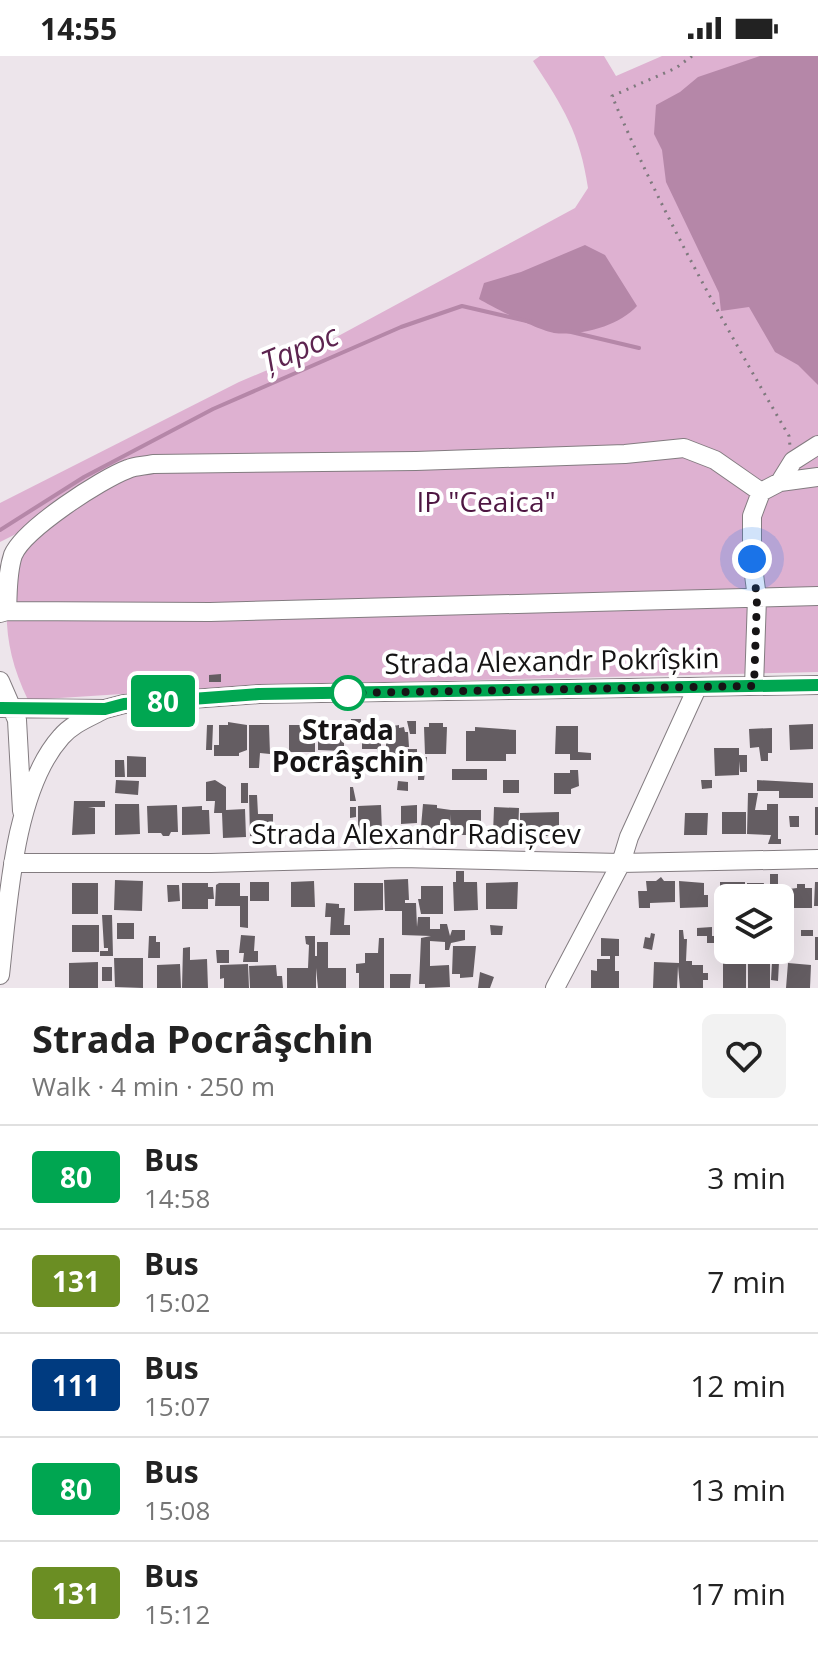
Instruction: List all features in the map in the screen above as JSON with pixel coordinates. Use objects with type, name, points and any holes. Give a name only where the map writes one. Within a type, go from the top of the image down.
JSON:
[{"type":"street","points":[[780,482],[793,461],[818,445]]},
{"type":"street","points":[[761,492],[715,460],[684,448],[625,454],[332,463],[153,464],[130,468],[102,481],[58,511],[21,543],[14,553],[8,575],[4,612],[210,612],[818,596]]},
{"type":"street","points":[[754,686],[757,598],[752,559],[752,516],[761,492],[780,482],[818,477]]},
{"type":"street","points":[[0,681],[6,709],[19,731],[19,786],[23,822]]},
{"type":"street","name":"Strada Alexandr Pokrîșkin","points":[[6,709],[105,709],[124,704],[259,694],[818,685]]},
{"type":"street","points":[[555,988],[621,863],[629,837],[697,688]]},
{"type":"street","points":[[0,975],[5,882],[31,793],[53,747],[75,725],[105,709]]},
{"type":"street","name":"Strada Alexandr Radișcev","points":[[13,863],[211,863],[401,858],[621,863],[818,859]]},
{"type":"path","points":[[692,56],[676,68],[612,96],[633,145],[722,321],[789,436],[793,461]]},
{"type":"green space","name":"IP \"Ceaica\"","points":[[540,56],[604,56],[616,76],[662,56],[818,56],[818,672],[262,685],[28,700],[12,658],[7,619],[7,598],[20,532],[0,542],[0,503],[239,382],[305,354],[575,208],[588,188],[585,169],[569,121],[533,61]]},
{"type":"shaded area","points":[[760,56],[818,56],[818,385],[798,365],[775,352],[749,307],[721,311],[719,293],[666,182],[662,150],[654,134],[656,105],[680,92],[698,77]]},
{"type":"shaded area","points":[[585,245],[605,255],[637,306],[620,319],[587,331],[554,333],[479,299],[484,283],[521,272]]},
{"type":"building","points":[[221,674],[221,682],[209,682],[209,675]]},
{"type":"building","points":[[351,719],[361,719],[361,727],[381,726],[381,749],[384,749],[384,755],[390,755],[390,764],[377,763],[377,749],[362,749],[362,742],[350,742]]},
{"type":"building","points":[[407,721],[416,721],[416,734],[410,734]]},
{"type":"building","points":[[228,722],[247,725],[247,750],[239,756],[214,756],[214,745],[219,745],[219,725],[228,725]]},
{"type":"building","points":[[318,723],[344,724],[344,751],[318,750]]},
{"type":"building","points":[[429,723],[443,723],[443,727],[447,727],[446,754],[425,754],[424,727],[429,727]]},
{"type":"building","points":[[813,724],[813,749],[790,750],[789,725]]},
{"type":"building","points":[[207,725],[213,725],[212,750],[206,750]]},
{"type":"building","points":[[249,725],[269,725],[270,754],[260,753],[259,768],[249,768]]},
{"type":"building","points":[[289,725],[315,725],[315,752],[289,752]]},
{"type":"building","points":[[399,725],[408,732],[409,747],[404,747],[405,763],[394,763],[394,753],[386,753],[386,727]]},
{"type":"building","points":[[556,726],[578,726],[578,752],[591,753],[591,760],[570,760],[570,754],[555,754]]},
{"type":"building","points":[[475,727],[516,730],[516,754],[506,754],[506,761],[466,761],[466,731],[475,731]]},
{"type":"building","points":[[772,728],[772,753],[768,753],[768,761],[761,761],[759,747],[750,748],[749,729]]},
{"type":"building","points":[[714,748],[739,748],[739,755],[747,755],[747,772],[740,772],[739,761],[739,775],[715,776]]},
{"type":"building","points":[[408,749],[417,749],[417,763],[407,762]]},
{"type":"building","points":[[327,753],[327,769],[308,766],[308,755]]},
{"type":"building","points":[[127,756],[146,757],[146,777],[127,777]]},
{"type":"building","points":[[418,757],[427,757],[424,780],[418,780]]},
{"type":"building","points":[[115,760],[124,760],[125,777],[115,777]]},
{"type":"building","points":[[452,769],[487,769],[487,780],[452,780]]},
{"type":"building","points":[[570,770],[578,770],[579,786],[571,789],[571,794],[554,794],[554,773],[570,773]]},
{"type":"building","points":[[116,780],[139,781],[138,795],[115,793]]},
{"type":"building","points":[[215,780],[226,787],[226,810],[245,809],[246,837],[223,838],[222,813],[214,813],[215,801],[206,801],[206,782]]},
{"type":"building","points":[[503,780],[519,780],[519,793],[503,793]]},
{"type":"building","points":[[701,780],[712,780],[712,788],[702,789]]},
{"type":"building","points":[[757,780],[813,783],[813,798],[779,798],[779,791],[757,791]]},
{"type":"building","points":[[398,781],[408,782],[408,791],[397,790]]},
{"type":"building","points":[[241,783],[248,783],[248,803],[241,803]]},
{"type":"building","points":[[350,787],[353,787],[356,801],[350,801]]},
{"type":"building","points":[[748,793],[758,793],[755,810],[767,810],[767,804],[778,804],[778,839],[781,839],[781,844],[768,844],[771,835],[747,834]]},
{"type":"building","points":[[249,795],[257,795],[258,814],[273,814],[273,836],[266,836],[266,841],[256,841],[256,836],[250,836]]},
{"type":"building","points":[[74,801],[105,801],[105,807],[88,807],[95,808],[95,834],[72,835]]},
{"type":"building","points":[[115,804],[139,804],[140,834],[115,835]]},
{"type":"building","points":[[423,804],[451,810],[481,810],[481,835],[451,835],[450,814],[450,838],[420,838]]},
{"type":"building","points":[[177,805],[178,832],[171,832],[169,836],[148,833],[147,806]]},
{"type":"building","points":[[381,805],[382,833],[358,833],[358,806]]},
{"type":"building","points":[[417,805],[417,823],[401,824],[401,806]]},
{"type":"building","points":[[202,806],[202,810],[209,810],[210,834],[182,835],[182,807]]},
{"type":"building","points":[[350,807],[356,807],[356,817],[350,818]]},
{"type":"building","points":[[494,807],[519,808],[518,834],[493,834]]},
{"type":"building","points":[[815,807],[818,807],[818,835],[815,835]]},
{"type":"building","points":[[559,812],[556,836],[520,836],[520,813]]},
{"type":"building","points":[[722,812],[746,812],[746,834],[722,834]]},
{"type":"building","points":[[685,813],[708,813],[707,835],[684,835]]},
{"type":"building","points":[[789,816],[799,816],[799,827],[790,827]]},
{"type":"building","points":[[386,832],[399,833],[399,842],[385,843]]},
{"type":"building","points":[[456,871],[464,871],[464,882],[477,882],[478,910],[454,911],[453,882],[456,882]]},
{"type":"building","points":[[770,874],[778,874],[778,884],[770,884]]},
{"type":"building","points":[[661,877],[664,881],[675,881],[675,902],[650,903],[650,908],[639,908],[638,891],[647,891],[646,881],[656,881]]},
{"type":"building","points":[[408,879],[409,900],[405,903],[416,903],[417,927],[418,917],[430,917],[430,929],[440,929],[440,924],[447,924],[450,936],[452,930],[465,930],[465,940],[451,943],[449,950],[445,950],[445,942],[430,941],[430,966],[449,965],[450,987],[425,988],[425,984],[419,984],[421,938],[431,936],[402,935],[402,911],[385,911],[384,880]]},
{"type":"building","points":[[115,880],[143,881],[142,911],[114,910]]},
{"type":"building","points":[[314,881],[315,907],[291,907],[291,882]]},
{"type":"building","points":[[679,881],[704,883],[708,907],[680,908]]},
{"type":"building","points":[[250,882],[269,882],[269,901],[250,901]]},
{"type":"building","points":[[518,882],[517,909],[486,909],[486,883]]},
{"type":"building","points":[[720,882],[745,882],[745,884]]},
{"type":"building","points":[[815,882],[818,882],[818,906],[814,906]]},
{"type":"building","points":[[72,883],[98,883],[98,914],[72,914]]},
{"type":"building","points":[[182,883],[208,883],[208,887],[213,887],[214,899],[208,899],[208,909],[182,909]]},
{"type":"building","points":[[240,883],[240,896],[248,896],[248,928],[240,927],[240,906],[215,906],[216,885]]},
{"type":"building","points":[[354,883],[383,883],[383,910],[354,911]]},
{"type":"building","points":[[797,884],[805,884],[805,888],[812,888],[812,908],[794,908],[794,888]]},
{"type":"building","points":[[167,885],[179,885],[180,901],[168,902]]},
{"type":"building","points":[[421,886],[443,886],[443,914],[421,914],[418,899],[421,899]]},
{"type":"building","points":[[326,903],[345,908],[344,925],[350,925],[350,935],[330,935],[331,917],[325,917]]},
{"type":"building","points":[[102,915],[112,915],[113,956],[100,956],[100,951],[108,951],[104,948]]},
{"type":"building","points":[[117,923],[134,923],[134,939],[117,939]]},
{"type":"building","points":[[72,925],[99,925],[99,952],[72,952]]},
{"type":"building","points":[[490,925],[503,926],[502,935],[491,935]]},
{"type":"building","points":[[712,927],[714,943],[707,943],[707,936],[697,936],[697,928]]},
{"type":"building","points":[[679,930],[683,930],[684,939],[687,939],[686,961],[692,961],[692,965],[703,965],[703,973],[708,973],[708,980],[703,980],[703,988],[680,988],[678,966],[677,988],[653,988],[654,962],[679,963]]},
{"type":"building","points":[[801,930],[813,930],[813,936],[801,936]]},
{"type":"building","points":[[651,933],[655,934],[652,950],[643,948],[645,937],[650,938]]},
{"type":"building","points":[[241,935],[255,936],[254,951],[258,951],[258,962],[243,962],[244,953],[239,953]]},
{"type":"building","points":[[149,936],[156,936],[156,942],[160,942],[160,958],[148,958]]},
{"type":"building","points":[[305,936],[315,936],[315,956],[317,942],[328,942],[328,968],[346,968],[346,988],[318,988],[316,968],[316,988],[287,988],[287,968],[308,968],[309,945]]},
{"type":"building","points":[[815,937],[818,937],[818,960],[815,960]]},
{"type":"building","points":[[379,938],[384,938],[384,988],[359,988],[356,964],[365,963],[365,953],[378,953]]},
{"type":"building","points":[[601,938],[619,939],[615,971],[619,971],[619,988],[591,988],[591,970],[597,971],[597,959],[610,959],[610,956],[601,956]]},
{"type":"building","points":[[453,946],[476,946],[473,977],[460,978],[460,974],[452,974]]},
{"type":"building","points":[[190,947],[190,960],[207,959],[208,988],[182,988],[183,948]]},
{"type":"building","points":[[216,950],[229,950],[229,963],[217,963]]},
{"type":"building","points":[[114,958],[143,958],[143,988],[115,987]]},
{"type":"building","points":[[98,962],[98,988],[69,988],[69,963]]},
{"type":"building","points":[[180,964],[181,988],[157,988],[157,965]]},
{"type":"building","points":[[248,964],[249,988],[224,988],[220,965]]},
{"type":"building","points":[[723,964],[746,964],[746,988],[723,988]]},
{"type":"building","points":[[748,964],[770,964],[770,988],[748,988]]},
{"type":"building","points":[[772,964],[779,964],[778,981],[771,980]]},
{"type":"building","points":[[788,964],[811,965],[810,988],[786,988]]},
{"type":"building","points":[[276,965],[277,976],[282,976],[283,988],[250,988],[249,966]]},
{"type":"building","points":[[102,967],[112,967],[112,981],[102,981]]},
{"type":"building","points":[[480,972],[494,977],[490,988],[478,988]]},
{"type":"building","points":[[390,974],[411,974],[410,988],[390,988]]},
{"type":"waterway","name":"Țapoc","points":[[0,530],[84,477],[213,409],[401,327],[462,306],[531,322]]},
{"type":"waterway","name":"Țapoc","points":[[567,331],[639,348]]},
{"type":"bus line","name":"80","points":[[0,708],[105,709],[124,704],[259,694],[818,685]]},
{"type":"place","name":"Strada Pocrâşchin","points":[[348,693]]},
{"type":"route","points":[[348,693],[754,686],[757,598],[752,559]]}]
